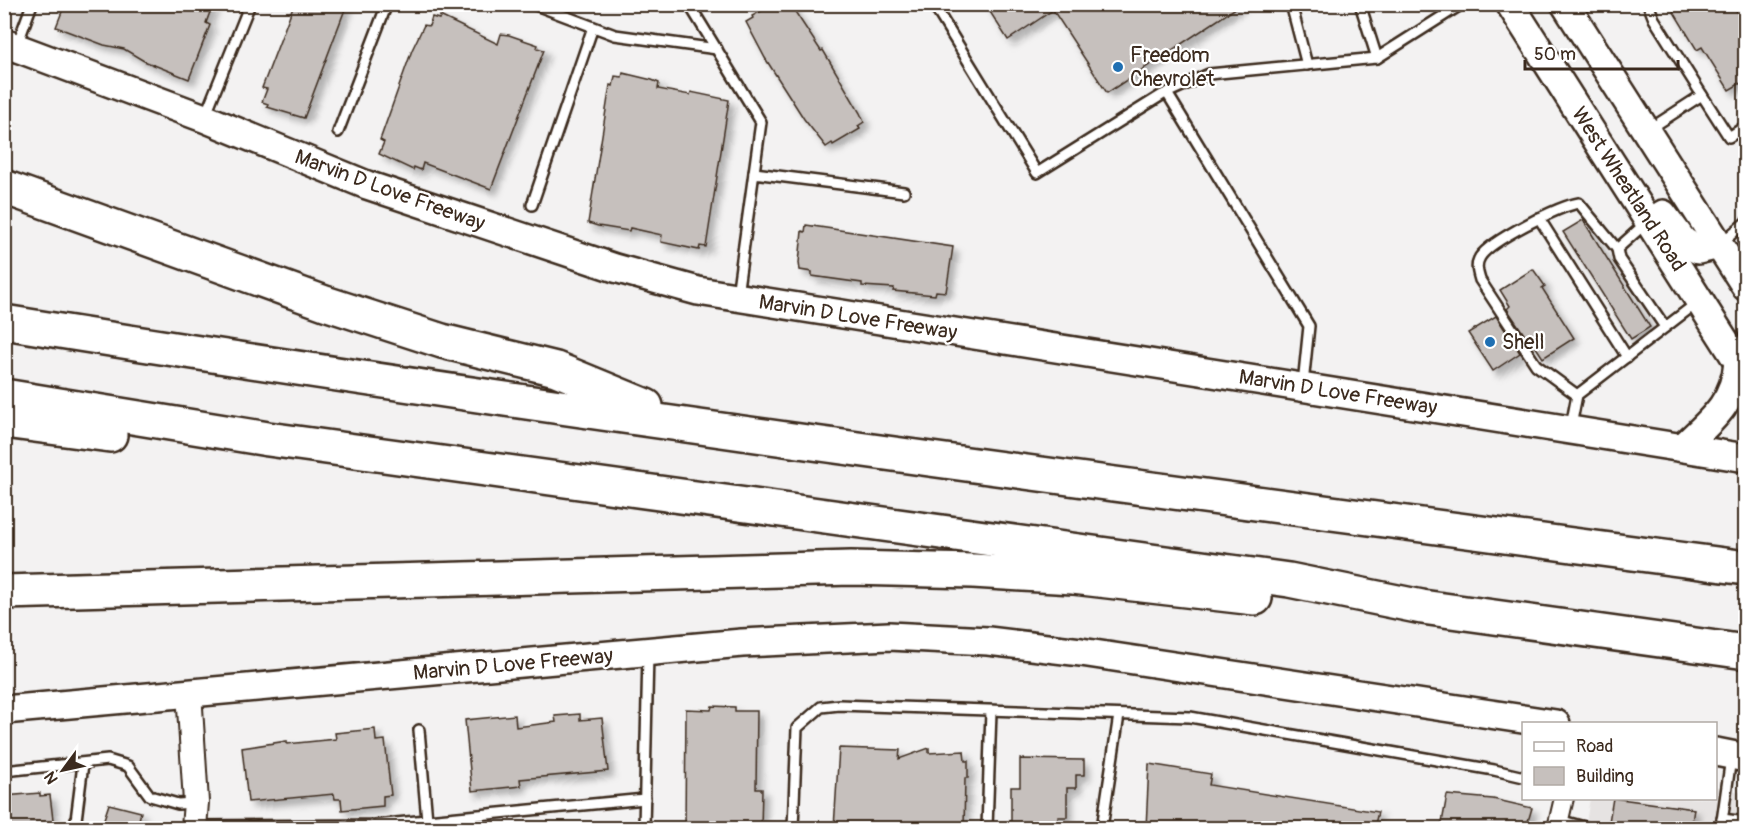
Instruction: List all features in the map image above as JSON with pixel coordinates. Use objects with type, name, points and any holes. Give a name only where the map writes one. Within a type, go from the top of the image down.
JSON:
[{"type":"highway","points":[[4,187],[325,303],[442,341],[556,369],[689,424]]},
{"type":"highway","points":[[4,322],[213,356],[689,424],[1746,568]]},
{"type":"highway","points":[[4,396],[268,439],[1289,580],[1422,607],[1746,652]]},
{"type":"highway","points":[[4,422],[126,438],[268,439]]},
{"type":"highway","points":[[4,592],[851,568],[973,570],[1073,577],[1282,601],[1422,607]]},
{"type":"main road","name":"West Wheatland Road","points":[[1510,4],[1701,300],[1742,368]]},
{"type":"main road","points":[[1564,4],[1746,287]]},
{"type":"main road","name":"Marvin D Love Freeway","points":[[10,45],[204,118],[367,184],[615,268],[698,291],[1684,446],[1746,458]]},
{"type":"main road","points":[[1599,142],[1647,192],[1683,241],[1698,250],[1719,245]]},
{"type":"main road","points":[[1684,446],[1716,416],[1729,396],[1742,368]]},
{"type":"main road","name":"Marvin D Love Freeway","points":[[4,710],[742,643],[888,636],[988,641],[1081,652],[1549,722]]},
{"type":"street","points":[[189,692],[195,819]]},
{"type":"street","points":[[1558,824],[1564,800]]},
{"type":"lane","points":[[10,45],[32,4]]},
{"type":"lane","points":[[204,118],[250,4]]},
{"type":"lane","points":[[339,132],[387,4]]},
{"type":"lane","points":[[533,4],[615,35],[717,49]]},
{"type":"lane","points":[[689,4],[761,122],[737,297]]},
{"type":"lane","points":[[933,4],[1037,173],[1167,93],[1209,74],[1377,58],[1461,4]]},
{"type":"lane","points":[[1290,4],[1307,65]]},
{"type":"lane","points":[[1360,4],[1377,58]]},
{"type":"lane","points":[[1648,4],[1654,19],[1729,137],[1746,126]]},
{"type":"lane","points":[[532,205],[593,27]]},
{"type":"lane","points":[[1167,93],[1309,326],[1303,387]]},
{"type":"lane","points":[[1646,131],[1702,95]]},
{"type":"lane","points":[[754,173],[904,192]]},
{"type":"lane","points":[[1577,395],[1536,365],[1523,349],[1480,280],[1477,268],[1480,256],[1539,218],[1579,203],[1617,249],[1619,259],[1665,327]]},
{"type":"lane","points":[[1539,218],[1627,357]]},
{"type":"lane","points":[[1617,249],[1649,220]]},
{"type":"lane","points":[[1719,245],[1746,222]]},
{"type":"lane","points":[[1571,429],[1577,395],[1701,300]]},
{"type":"lane","points":[[644,828],[648,652]]},
{"type":"lane","points":[[793,828],[797,728],[821,707],[839,705],[1190,717],[1522,777]]},
{"type":"lane","points":[[987,828],[991,711]]},
{"type":"lane","points":[[1102,828],[1119,715]]},
{"type":"lane","points":[[419,730],[428,820]]},
{"type":"lane","points":[[1731,755],[1722,824],[1746,822]]},
{"type":"lane","points":[[4,771],[108,760],[128,766],[150,796],[178,804],[195,819],[315,827],[375,825],[645,799]]},
{"type":"lane","points":[[75,828],[83,764]]},
{"type":"lane","points":[[1558,824],[1588,828]]},
{"type":"shaded area","points":[[1717,787],[1745,793],[1745,828],[1585,828],[1590,800],[1717,800]]},
{"type":"building","points":[[65,4],[213,4],[206,23],[210,25],[189,79],[144,61],[124,49],[104,45],[56,27]]},
{"type":"building","points":[[294,4],[347,4],[304,118],[267,107],[268,104],[262,102],[267,89],[262,88]]},
{"type":"building","points":[[774,4],[790,4],[821,51],[823,50],[864,122],[858,126],[860,129],[833,145],[832,143],[826,147],[804,119],[765,58],[746,22],[753,18],[752,16]]},
{"type":"building","name":"Freedom Chevrolet","points":[[985,4],[1242,4],[1107,93],[1053,10],[1008,40]]},
{"type":"building","points":[[1669,4],[1732,4],[1746,26],[1746,80],[1729,90],[1702,47],[1697,50]]},
{"type":"building","points":[[440,16],[498,44],[501,34],[509,35],[538,45],[537,48],[544,50],[491,189],[423,163],[421,170],[414,167],[413,170],[379,154],[384,142],[380,140],[412,50],[424,25],[429,26],[432,17],[439,19]]},
{"type":"building","points":[[623,73],[659,83],[658,89],[690,95],[691,92],[729,100],[706,247],[700,246],[699,250],[661,242],[662,235],[588,223],[610,85],[613,86],[615,76],[622,77]]},
{"type":"building","points":[[1583,220],[1650,327],[1631,339],[1563,232]]},
{"type":"building","points":[[806,225],[953,247],[946,292],[936,291],[935,295],[893,291],[894,288],[862,286],[862,283],[812,276],[812,272],[800,270],[799,263],[802,231],[805,232]]},
{"type":"building","name":"Shell","points":[[1533,269],[1545,286],[1542,288],[1574,338],[1543,358],[1507,309],[1510,306],[1500,290]]},
{"type":"building","name":"Shell","points":[[1496,316],[1520,353],[1493,371],[1468,333]]},
{"type":"building","points":[[712,706],[735,707],[735,711],[757,711],[756,789],[762,789],[761,828],[685,827],[686,709],[711,710]]},
{"type":"building","points":[[580,714],[580,720],[602,718],[608,771],[520,779],[521,786],[472,791],[465,720],[515,715],[516,727],[556,722],[555,716]]},
{"type":"building","points":[[375,729],[376,741],[385,740],[391,795],[383,796],[383,806],[342,810],[341,799],[335,799],[334,794],[248,802],[242,748],[287,741],[287,744],[336,739],[335,733]]},
{"type":"building","points":[[839,748],[900,750],[899,759],[929,748],[929,753],[964,751],[965,761],[968,761],[968,778],[965,778],[964,828],[834,828]]},
{"type":"building","points":[[1020,759],[1084,760],[1084,775],[1076,775],[1076,788],[1067,788],[1067,817],[1058,817],[1059,828],[1011,828],[1011,787],[1020,787]]},
{"type":"building","points":[[1149,764],[1211,774],[1209,785],[1378,812],[1374,828],[1146,828]]},
{"type":"building","points":[[40,793],[40,796],[50,795],[54,828],[4,828],[4,796]]},
{"type":"building","points":[[1447,795],[1493,799],[1532,808],[1526,828],[1441,828]]},
{"type":"building","points":[[1613,800],[1694,809],[1691,828],[1608,828]]},
{"type":"building","points":[[109,804],[141,812],[137,828],[101,828]]},
{"type":"place","name":"Freedom Chevrolet","points":[[1118,67]]},
{"type":"place","name":"Shell","points":[[1490,342]]}]
